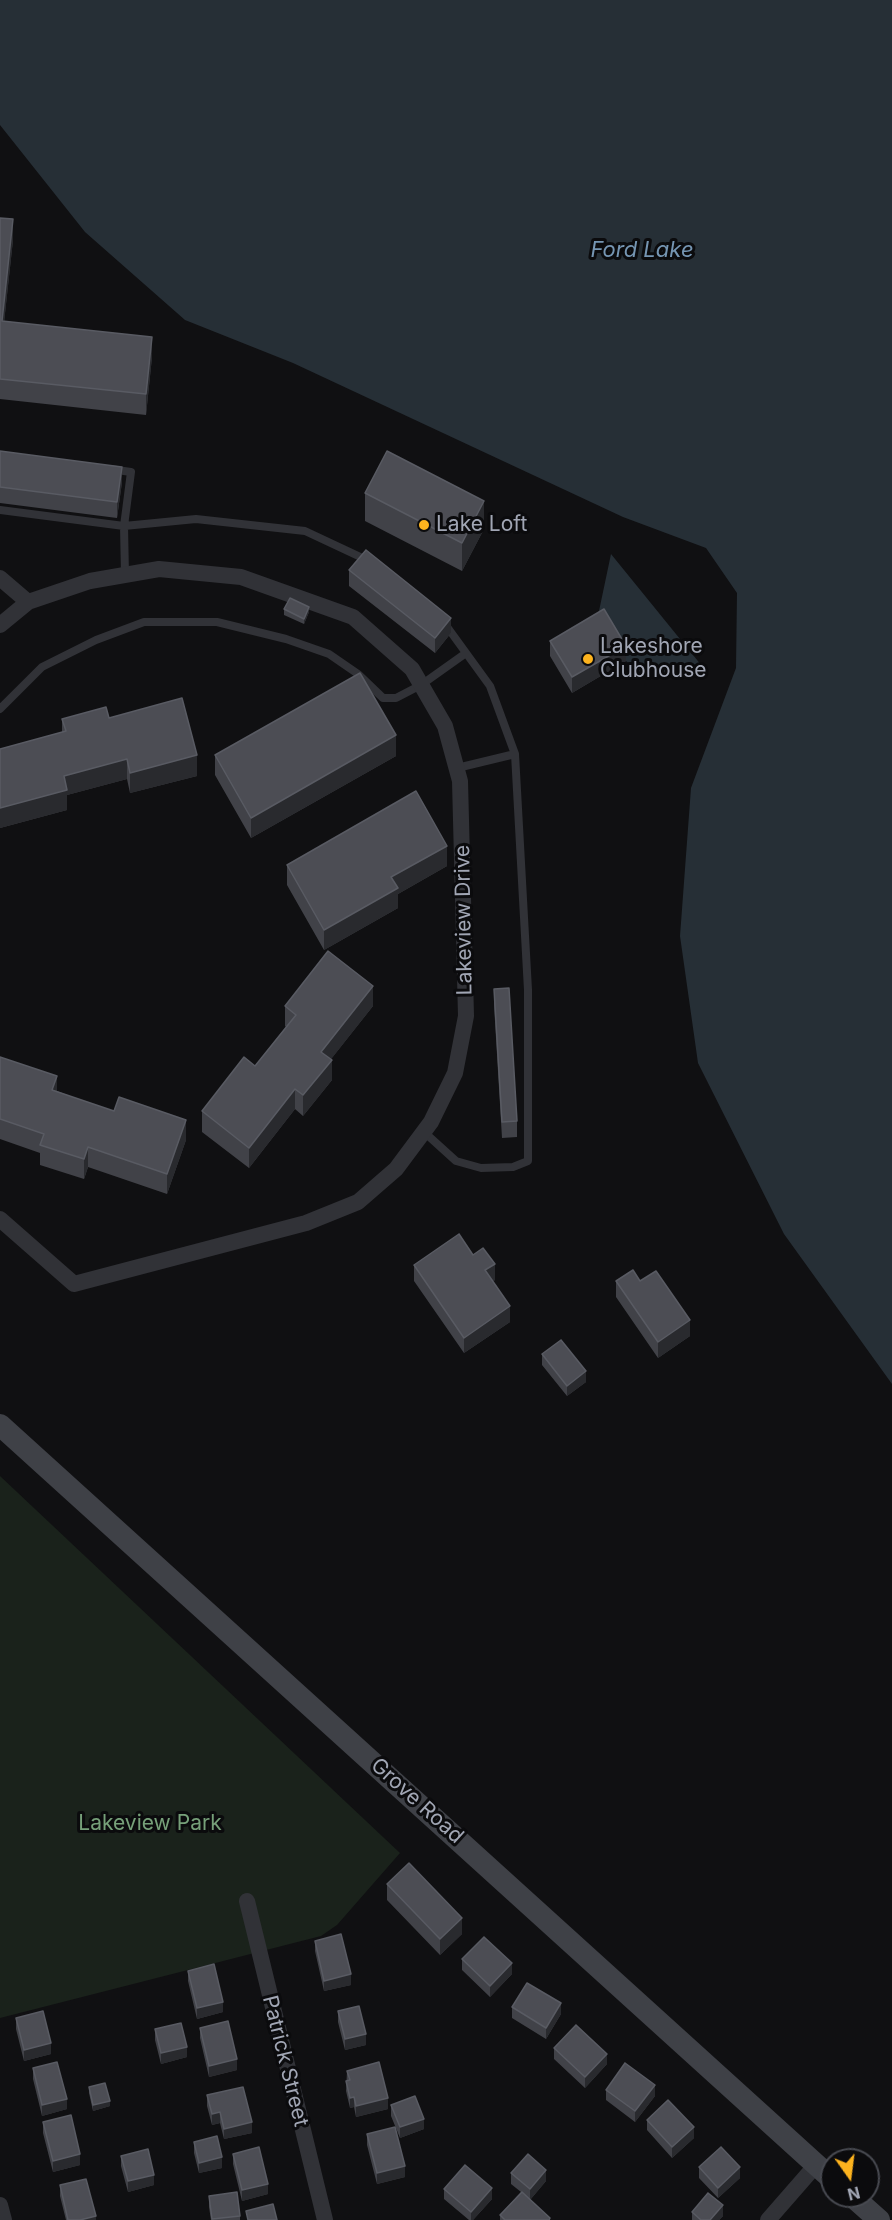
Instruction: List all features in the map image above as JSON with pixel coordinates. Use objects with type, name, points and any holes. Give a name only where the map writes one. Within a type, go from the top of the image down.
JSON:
[{"type":"main road","name":"Grove Road","points":[[0,1425],[820,2168]]},
{"type":"main road","points":[[866,2208],[879,2220]]},
{"type":"street","name":"Lakeview Drive","points":[[0,625],[28,602],[90,581],[159,569],[241,576],[352,617],[412,669],[445,726],[460,781],[466,1016],[455,1073],[431,1122],[396,1169],[358,1202],[306,1223],[74,1284],[0,1219]]},
{"type":"street","points":[[0,578],[28,602]]},
{"type":"street","name":"Patrick Street","points":[[247,1901],[324,2220]]},
{"type":"street","points":[[768,2220],[820,2175]]},
{"type":"street","points":[[0,2205],[4,2220]]},
{"type":"lane","points":[[98,467],[131,472],[124,526],[125,575]]},
{"type":"lane","points":[[0,510],[124,526],[196,519],[305,531],[374,563]]},
{"type":"lane","points":[[424,1132],[456,1161],[481,1168],[513,1167],[528,1161],[528,990],[515,754],[490,686],[441,619]]},
{"type":"lane","points":[[0,709],[42,667],[96,640],[144,622],[217,622],[286,639],[329,654],[358,674],[383,698],[396,698],[422,685],[466,653]]},
{"type":"lane","points":[[457,768],[515,754]]},
{"type":"green space","name":"Lakeview Park","points":[[0,1476],[400,1853],[337,1925],[321,1936],[0,2018]]},
{"type":"water","name":"Ford Lake","points":[[0,0],[892,0],[892,1384],[784,1234],[698,1063],[680,936],[691,788],[736,668],[737,593],[706,548],[623,517],[293,363],[185,320],[85,232],[0,125]]},
{"type":"water","points":[[611,554],[706,671],[645,676],[626,661],[604,625],[599,611]]},
{"type":"building","points":[[0,218],[13,219],[2,321],[152,337],[146,394],[0,379]]},
{"type":"building","points":[[0,451],[122,467],[117,502],[0,487]]},
{"type":"building","points":[[387,451],[484,501],[462,543],[365,493]]},
{"type":"building","points":[[366,550],[451,618],[435,638],[349,570]]},
{"type":"building","points":[[290,598],[309,607],[304,619],[284,609]]},
{"type":"building","points":[[604,609],[626,646],[572,677],[550,641]]},
{"type":"building","points":[[360,673],[396,735],[251,818],[215,755]]},
{"type":"building","points":[[182,698],[197,755],[130,773],[127,759],[64,776],[67,790],[0,808],[0,749],[66,731],[62,719],[106,707],[109,718]]},
{"type":"building","points":[[416,791],[447,846],[391,877],[398,888],[324,930],[287,865]]},
{"type":"building","points":[[328,951],[373,986],[321,1052],[332,1060],[303,1095],[295,1089],[249,1148],[202,1111],[244,1057],[255,1066],[296,1015],[285,1006]]},
{"type":"building","points":[[509,988],[517,1121],[502,1122],[494,989]]},
{"type":"building","points":[[0,1057],[57,1076],[52,1090],[114,1111],[119,1097],[186,1120],[167,1174],[88,1147],[84,1159],[40,1145],[44,1134],[0,1119]]},
{"type":"building","points":[[459,1234],[473,1255],[483,1248],[495,1264],[485,1270],[510,1306],[464,1338],[414,1265]]},
{"type":"building","points":[[633,1270],[640,1281],[656,1271],[690,1320],[658,1342],[616,1281]]},
{"type":"building","points":[[561,1340],[586,1371],[567,1386],[542,1354]]},
{"type":"building","points":[[409,1863],[462,1918],[440,1939],[387,1884]]},
{"type":"building","points":[[341,1934],[351,1974],[324,1981],[315,1941]]},
{"type":"building","points":[[484,1937],[512,1963],[490,1986],[462,1959]]},
{"type":"building","points":[[214,1964],[223,2002],[197,2008],[188,1971]]},
{"type":"building","points":[[527,1983],[561,2003],[546,2028],[512,2007]]},
{"type":"building","points":[[359,2006],[366,2034],[345,2039],[338,2011]]},
{"type":"building","points":[[43,2011],[51,2043],[24,2050],[16,2018]]},
{"type":"building","points":[[228,2021],[237,2059],[209,2066],[200,2028]]},
{"type":"building","points":[[181,2023],[187,2047],[161,2053],[155,2029]]},
{"type":"building","points":[[576,2025],[607,2054],[585,2077],[554,2048]]},
{"type":"building","points":[[57,2062],[67,2099],[42,2105],[33,2068]]},
{"type":"building","points":[[379,2062],[388,2098],[356,2106],[354,2097],[350,2098],[346,2081],[350,2080],[347,2071]]},
{"type":"building","points":[[625,2063],[655,2085],[635,2111],[606,2090]]},
{"type":"building","points":[[105,2083],[110,2101],[93,2105],[89,2087]]},
{"type":"building","points":[[243,2087],[252,2122],[224,2129],[220,2112],[212,2114],[207,2095]]},
{"type":"building","points":[[415,2096],[424,2119],[400,2127],[391,2105]]},
{"type":"building","points":[[668,2100],[694,2127],[672,2147],[647,2120]]},
{"type":"building","points":[[71,2115],[80,2154],[53,2161],[43,2122]]},
{"type":"building","points":[[395,2127],[405,2166],[377,2173],[367,2134]]},
{"type":"building","points":[[217,2136],[222,2157],[199,2163],[194,2142]]},
{"type":"building","points":[[259,2147],[268,2184],[242,2190],[233,2154]]},
{"type":"building","points":[[721,2147],[740,2167],[718,2188],[699,2167]]},
{"type":"building","points":[[148,2149],[154,2175],[128,2181],[121,2156]]},
{"type":"building","points":[[528,2154],[546,2170],[530,2189],[511,2173]]},
{"type":"building","points":[[465,2165],[492,2188],[471,2212],[444,2189]]},
{"type":"building","points":[[86,2179],[96,2216],[68,2220],[60,2185]]},
{"type":"building","points":[[237,2192],[240,2216],[212,2219],[209,2196]]},
{"type":"building","points":[[522,2192],[550,2218],[549,2220],[505,2220],[500,2215]]},
{"type":"building","points":[[708,2193],[723,2205],[710,2220],[701,2220],[692,2212]]},
{"type":"building","points":[[273,2204],[277,2220],[248,2220],[246,2211]]},
{"type":"place","name":"Lake Loft","points":[[424,525]]},
{"type":"place","name":"Lakeshore Clubhouse","points":[[588,659]]}]
